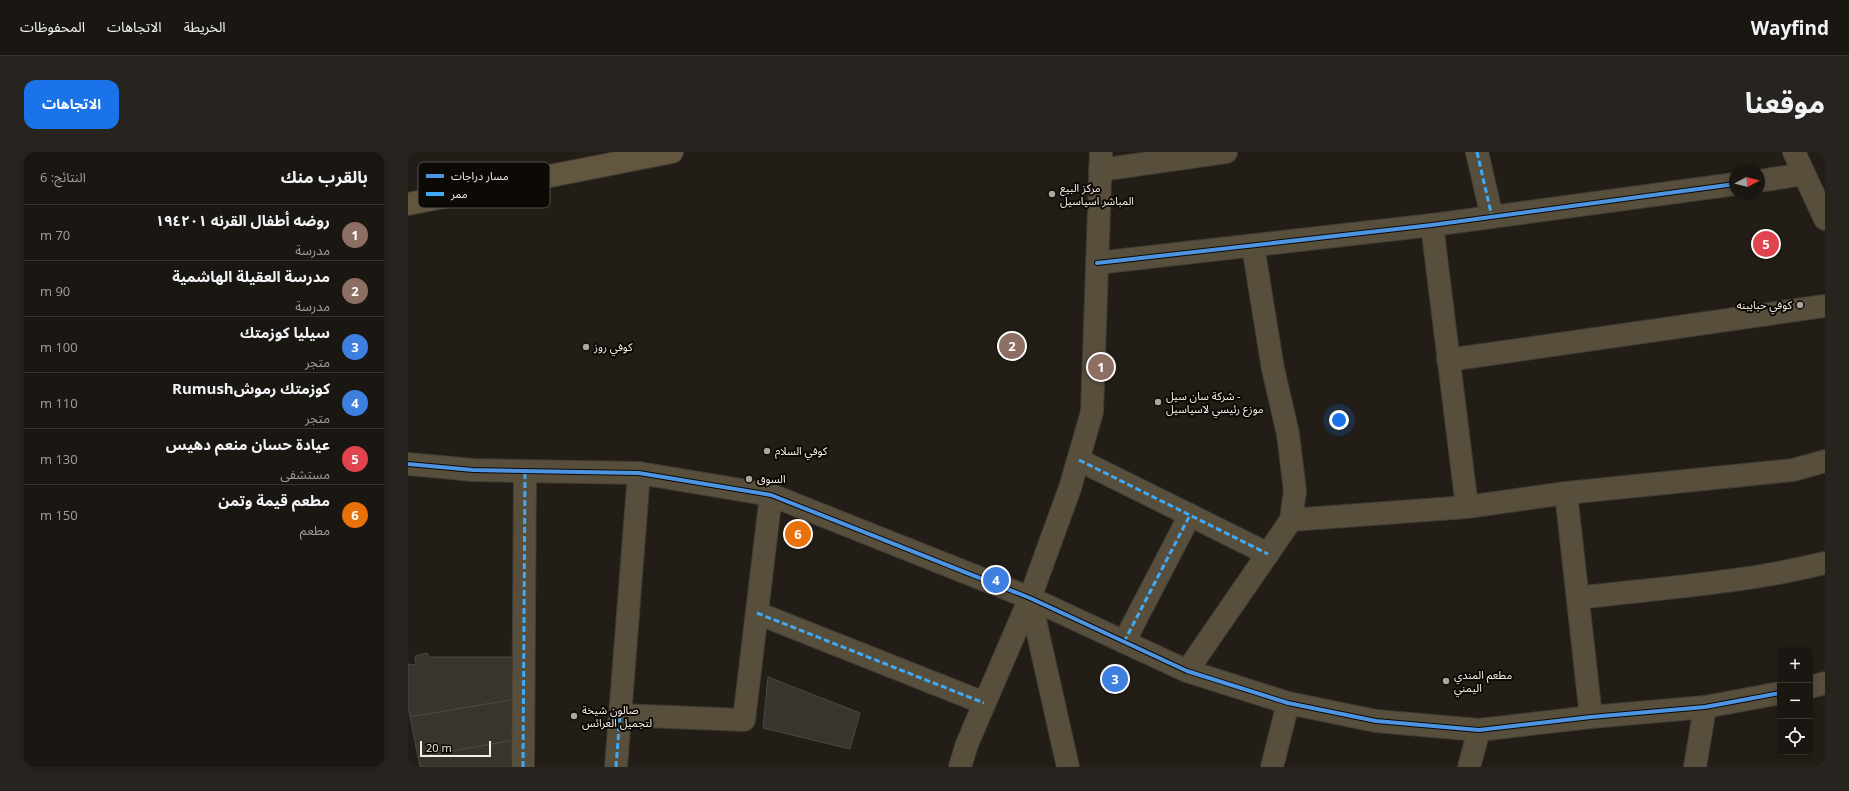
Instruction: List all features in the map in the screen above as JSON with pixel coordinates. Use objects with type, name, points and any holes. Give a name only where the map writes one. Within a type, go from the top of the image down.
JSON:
[{"type":"street","points":[[550,176],[672,152]]},
{"type":"street","points":[[960,767],[967,744],[984,702],[1030,598],[1070,488],[1092,412],[1101,161],[1226,152]]},
{"type":"street","points":[[1477,152],[1492,217]]},
{"type":"street","points":[[1794,152],[1825,219]]},
{"type":"street","points":[[1765,180],[1804,174]]},
{"type":"street","points":[[1097,263],[1432,225],[1729,185]]},
{"type":"street","points":[[408,204],[418,202]]},
{"type":"street","points":[[1432,225],[1467,507]]},
{"type":"street","points":[[1188,671],[1291,520],[1294,491],[1288,434],[1273,369],[1253,246]]},
{"type":"street","points":[[1448,360],[1825,306]]},
{"type":"street","points":[[1078,460],[1268,554]]},
{"type":"street","points":[[1291,520],[1467,507],[1566,493],[1793,470],[1825,461]]},
{"type":"street","points":[[408,464],[473,470],[639,473],[771,495],[1030,598],[1188,671],[1288,703],[1376,721],[1479,730],[1591,717],[1705,707],[1777,695]]},
{"type":"street","points":[[523,767],[526,471]]},
{"type":"street","points":[[616,767],[639,473]]},
{"type":"street","points":[[1566,493],[1591,717]]},
{"type":"street","points":[[620,715],[744,720],[771,495]]},
{"type":"street","points":[[1124,642],[1190,516]]},
{"type":"street","points":[[1578,598],[1744,579],[1797,570],[1825,563]]},
{"type":"street","points":[[1030,598],[1068,767]]},
{"type":"street","points":[[757,613],[984,702]]},
{"type":"street","points":[[1813,686],[1825,683]]},
{"type":"street","points":[[1272,767],[1288,703]]},
{"type":"street","points":[[1695,767],[1705,707]]},
{"type":"street","points":[[1470,767],[1479,730]]},
{"type":"building","points":[[427,653],[429,657],[518,657],[516,699],[410,717],[408,707],[408,664],[416,665],[415,656]]},
{"type":"building","points":[[768,677],[860,713],[850,749],[763,728]]},
{"type":"building","points":[[516,699],[515,740],[418,757],[410,717]]},
{"type":"building","points":[[515,740],[514,767],[420,767],[418,757]]},
{"type":"marked path","points":[[1477,152],[1492,217]]},
{"type":"marked path","points":[[1079,460],[1268,554]]},
{"type":"marked path","points":[[523,767],[525,471]]},
{"type":"marked path","points":[[1124,642],[1190,515]]},
{"type":"marked path","points":[[757,613],[984,703]]},
{"type":"marked path","points":[[616,767],[620,715]]},
{"type":"cycle path","points":[[1097,263],[1432,225],[1729,185]]},
{"type":"cycle path","points":[[408,464],[473,470],[639,473],[771,495],[1030,598],[1187,671],[1288,703],[1376,721],[1479,730],[1591,717],[1705,707],[1777,694]]},
{"type":"place","name":"مركز البيع المباشر اسياسيل","points":[[1052,194]]},
{"type":"place","name":"عيادة حسان منعم دهيس","points":[[1766,244]]},
{"type":"place","name":"كوفي حبايبنه","points":[[1800,305]]},
{"type":"place","name":"مدرسة العقيلة الهاشمية","points":[[1012,346]]},
{"type":"place","name":"كوفي روز","points":[[586,347]]},
{"type":"place","name":"روضه أطفال القرنه ١٩٤٢٠١","points":[[1101,367]]},
{"type":"place","name":"شركة سان سيل - موزع رئيسي لآسياسيل","points":[[1158,402]]},
{"type":"place","name":"كوفي السلام","points":[[767,451]]},
{"type":"place","name":"السوق","points":[[749,479]]},
{"type":"place","name":"مطعم قيمة وتمن","points":[[798,534]]},
{"type":"place","name":"كوزمتك رموشRumush","points":[[996,580]]},
{"type":"place","name":"سيليا كوزمتك","points":[[1115,679]]},
{"type":"place","name":"مطعم المندي اليمني","points":[[1446,681]]},
{"type":"place","name":"صالون شيخة لتجميل العرائس","points":[[574,716]]}]
